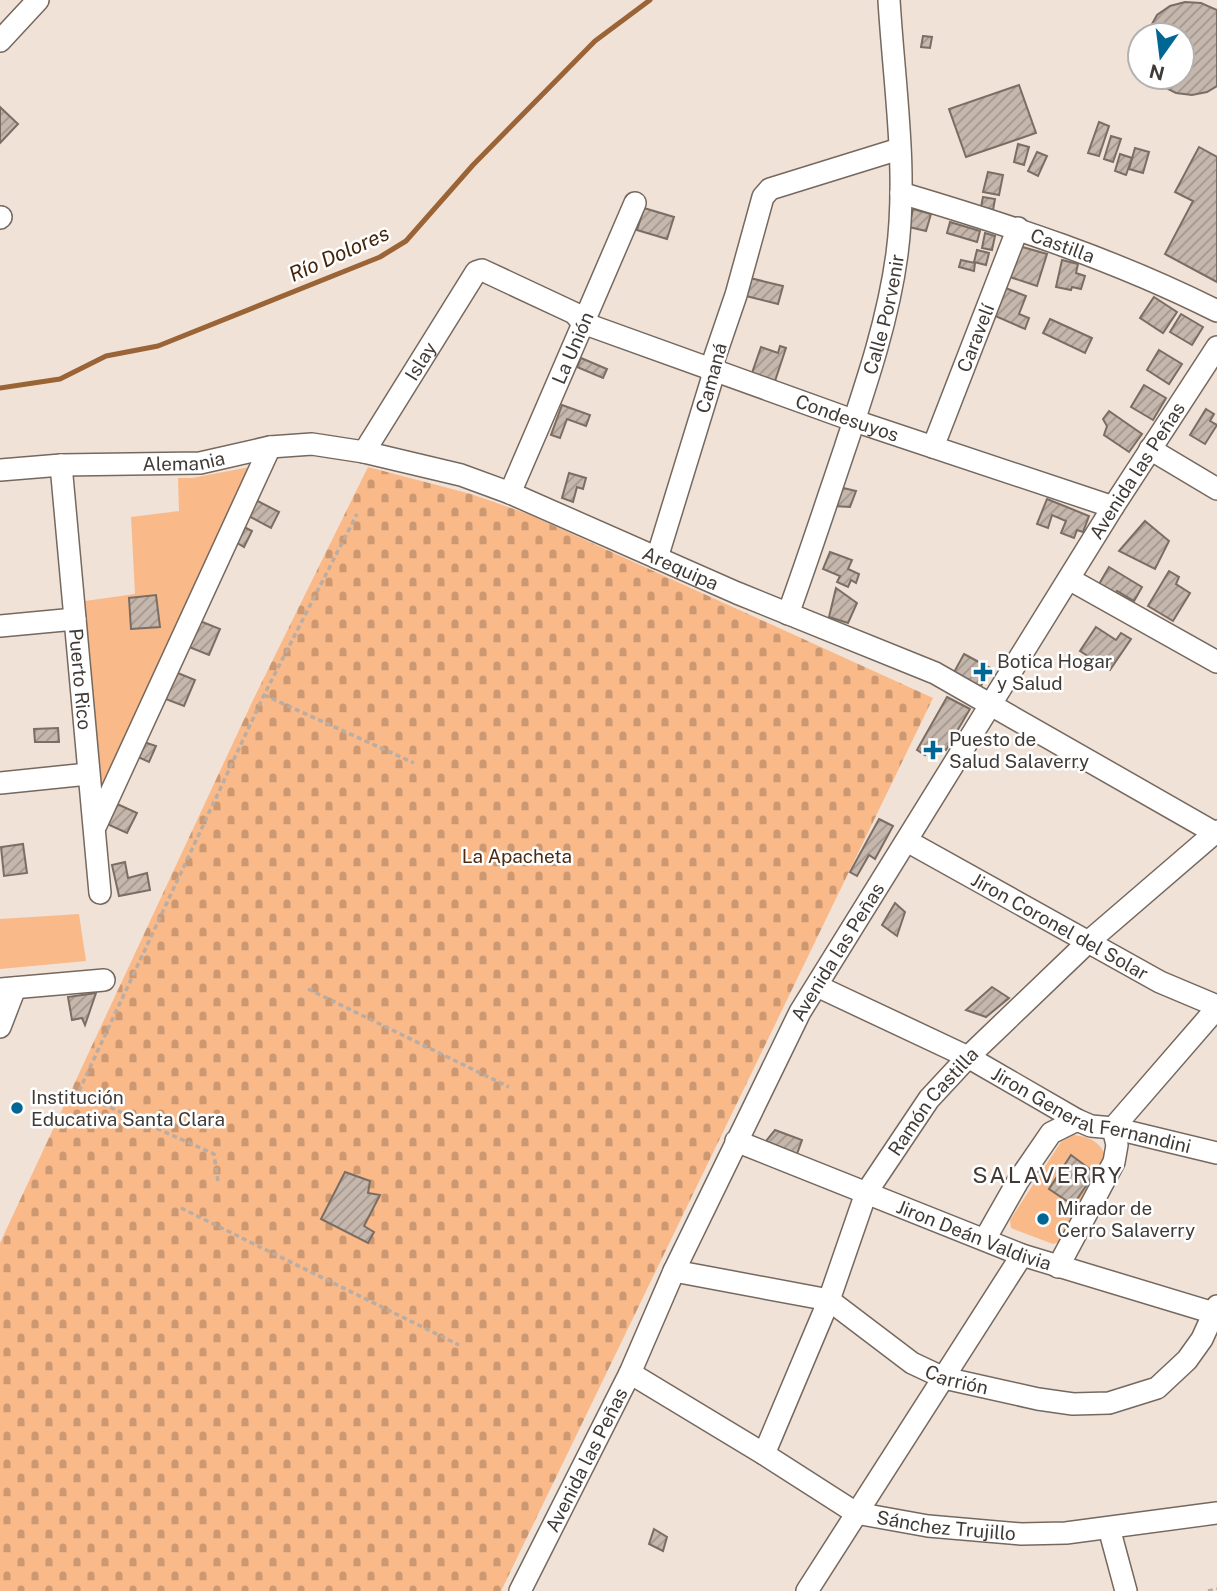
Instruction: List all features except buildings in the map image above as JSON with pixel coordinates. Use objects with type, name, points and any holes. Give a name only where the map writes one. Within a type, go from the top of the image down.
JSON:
[{"type":"street","points":[[15,0],[15,23]]},
{"type":"street","points":[[0,41],[38,0]]},
{"type":"street","name":"Calle Porvenir","points":[[788,614],[855,421],[886,315],[897,254],[901,193],[889,0]]},
{"type":"street","name":"Camaná","points":[[657,558],[712,379],[711,368],[736,295],[763,197],[770,189],[899,149]]},
{"type":"street","name":"Castilla","points":[[901,193],[1018,228],[1164,285],[1217,311]]},
{"type":"street","name":"La Unión","points":[[510,493],[635,203]]},
{"type":"street","name":"Caravelí","points":[[933,447],[1018,228]]},
{"type":"street","name":"Condesuyos","points":[[476,272],[482,270],[574,313],[583,323],[855,421],[1113,507]]},
{"type":"street","name":"Islay","points":[[364,452],[476,272]]},
{"type":"street","name":"Avenida las Peñas","points":[[520,1591],[630,1373],[674,1270],[778,1054],[989,705],[1217,347]]},
{"type":"street","name":"Alemania","points":[[0,470],[61,465],[200,463],[270,447],[312,443],[364,452]]},
{"type":"street","points":[[95,827],[270,447]]},
{"type":"street","points":[[1150,449],[1217,489]]},
{"type":"street","name":"Arequipa","points":[[364,452],[461,475],[510,493],[788,614],[935,673],[1216,833]]},
{"type":"street","name":"Puerto Rico","points":[[61,465],[100,893]]},
{"type":"street","points":[[1069,579],[1217,663]]},
{"type":"street","points":[[0,626],[75,619]]},
{"type":"street","points":[[0,783],[88,774]]},
{"type":"street","name":"Ramón Castilla","points":[[764,1454],[829,1300],[866,1193],[929,1098],[1088,942],[1216,833]]},
{"type":"street","name":"Jiron Coronel del Solar","points":[[907,841],[1160,982],[1217,1007]]},
{"type":"street","points":[[0,1027],[7,989],[104,979]]},
{"type":"street","name":"Jiron General Fernandini","points":[[817,986],[968,1057],[1091,1126],[1113,1128],[1217,1153]]},
{"type":"street","points":[[1058,1267],[1114,1162],[1117,1145],[1113,1128],[1217,1007]]},
{"type":"street","points":[[985,1239],[1018,1181],[1051,1133],[1077,1120]]},
{"type":"street","name":"Jiron Deán Valdivia","points":[[736,1141],[1023,1255],[1216,1311]]},
{"type":"street","points":[[807,1591],[1023,1255]]},
{"type":"street","name":"Carrión","points":[[674,1270],[829,1300],[912,1363],[944,1378],[1073,1404],[1109,1403],[1157,1388],[1171,1376],[1202,1339],[1216,1311]]},
{"type":"street","name":"Sánchez Trujillo","points":[[630,1373],[856,1513],[928,1526],[1021,1534],[1066,1533],[1217,1513]]},
{"type":"street","points":[[1108,1528],[1126,1591]]},
{"type":"path","points":[[218,1181],[214,1154],[78,1093],[264,695],[357,514]]},
{"type":"path","points":[[264,695],[414,763]]},
{"type":"path","points":[[308,989],[509,1087]]},
{"type":"path","points":[[181,1208],[459,1345]]},
{"type":"path","points":[[1208,1591],[1217,1589]]},
{"type":"green space","points":[[255,466],[100,806],[85,601],[135,594],[131,517],[179,511],[178,478],[192,478]]},
{"type":"green space","name":"La Apacheta","points":[[368,467],[471,494],[528,514],[933,698],[501,1591],[0,1591],[0,1243],[254,698]]},
{"type":"green space","points":[[79,914],[86,961],[0,969],[0,919]]},
{"type":"green space","points":[[1074,1135],[1085,1137],[1099,1145],[1105,1160],[1062,1241],[1053,1244],[1011,1228],[1010,1220],[1061,1142]]},
{"type":"waterway","name":"Río Dolores","points":[[0,388],[60,379],[106,356],[158,346],[380,257],[406,241],[473,165],[595,41],[650,0]]},
{"type":"place","name":"Botica Hogar y Salud","points":[[983,672]]},
{"type":"place","name":"Puesto de Salud Salaverry","points":[[933,750]]},
{"type":"place","name":"Institución Educativa Santa Clara","points":[[17,1108]]},
{"type":"place","name":"Mirador de Cerro Salaverry","points":[[1043,1219]]},
{"type":"district","name":"SALAVERRY","points":[[1048,1175]]}]
